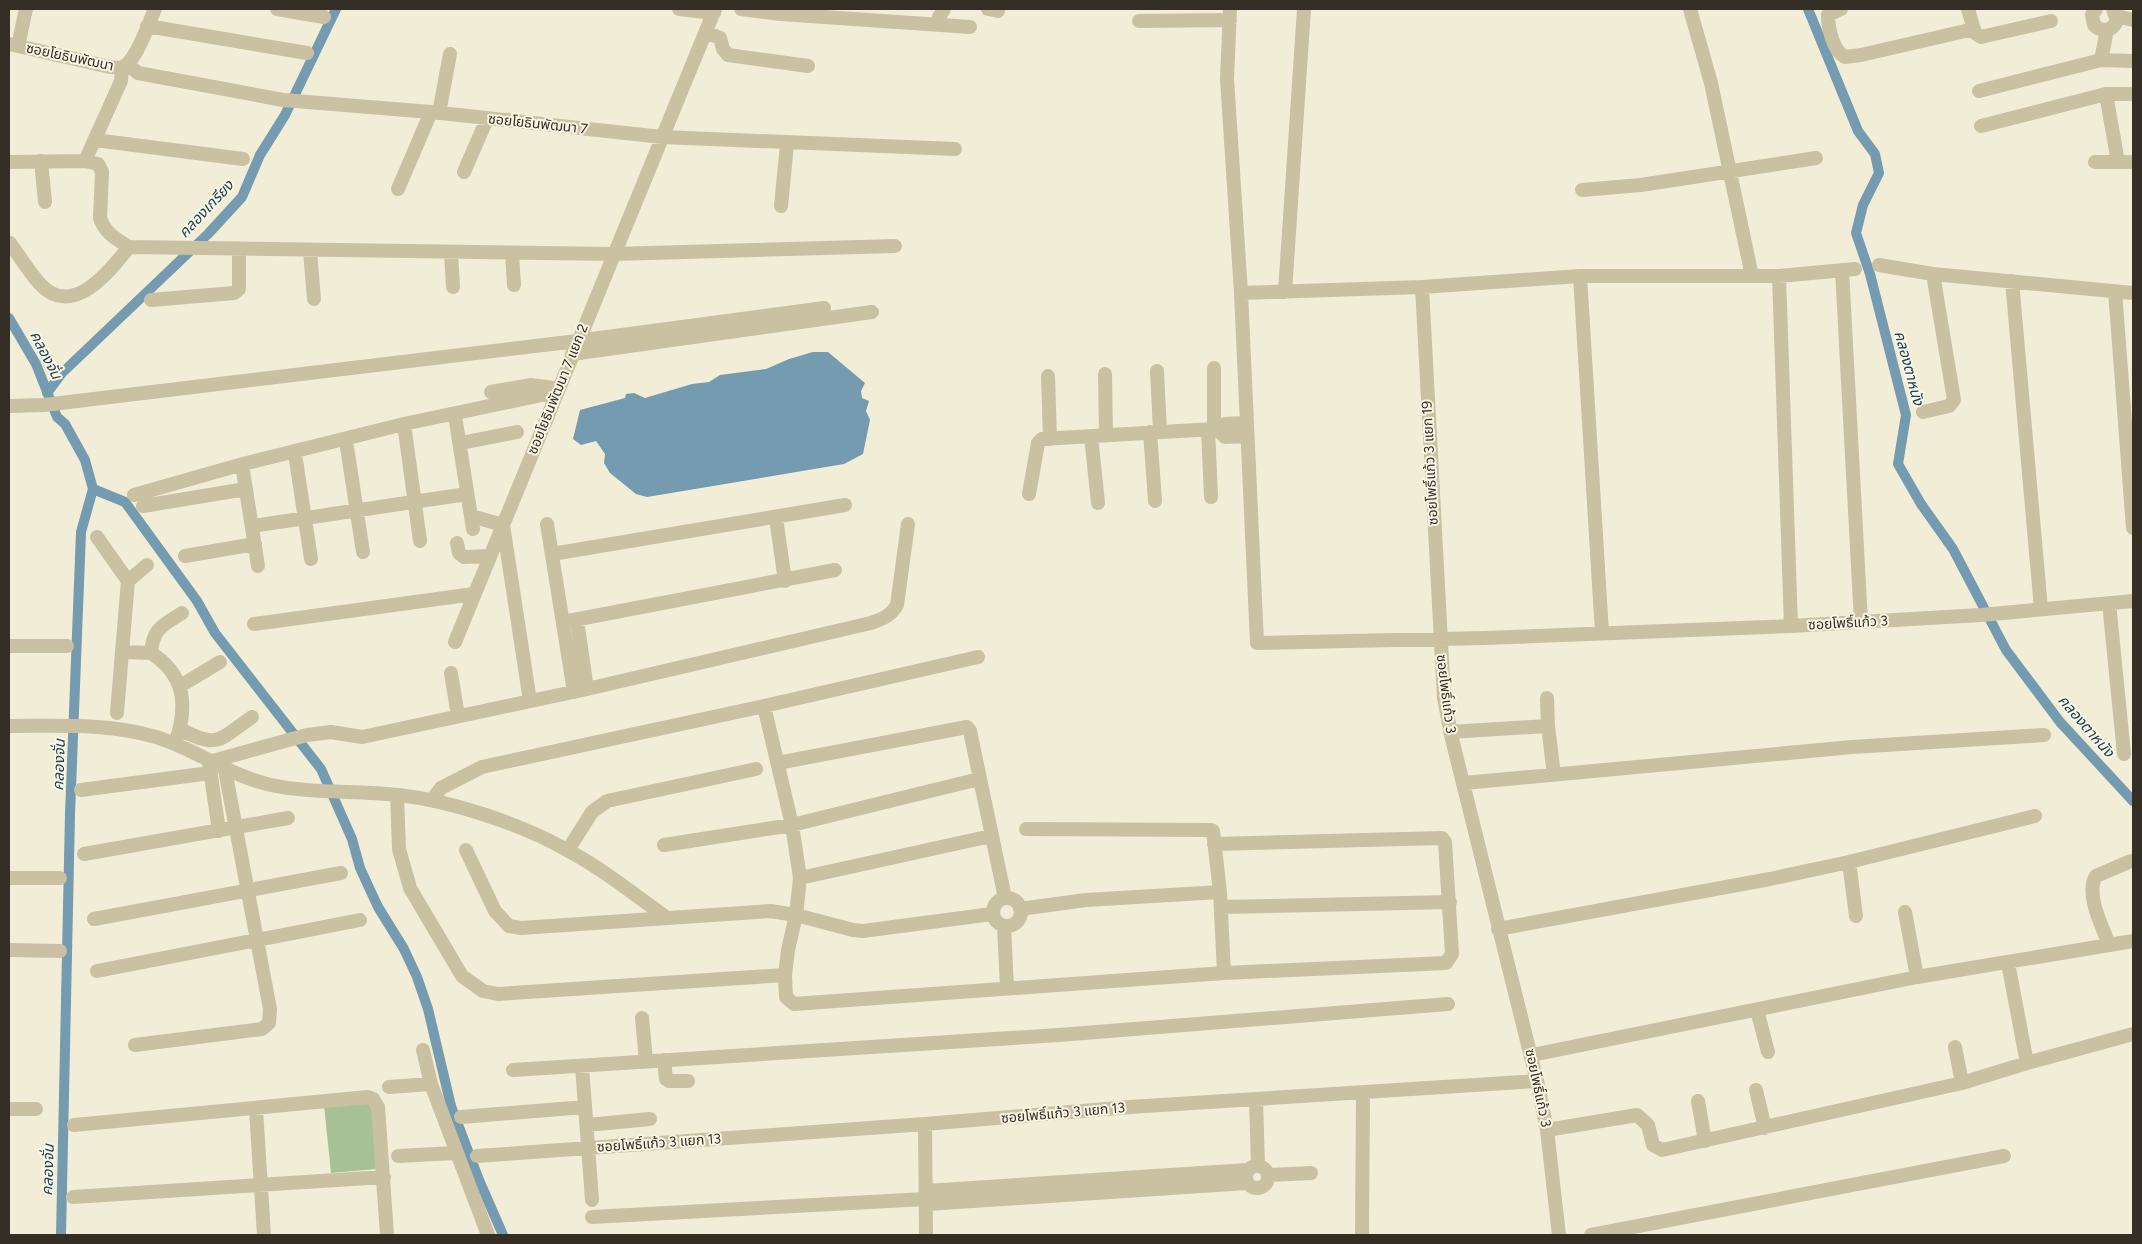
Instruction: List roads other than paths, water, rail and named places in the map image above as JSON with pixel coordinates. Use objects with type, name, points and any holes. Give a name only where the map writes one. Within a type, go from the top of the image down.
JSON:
[{"type":"street","points":[[14,45],[26,9]]},
{"type":"street","name":"ซอยโยธินพัฒนา","points":[[14,45],[110,67],[125,66],[136,54],[155,9]]},
{"type":"street","points":[[277,9],[324,17]]},
{"type":"street","points":[[679,9],[714,11]]},
{"type":"street","points":[[742,9],[780,14],[970,27]]},
{"type":"street","points":[[1285,292],[1304,9]]},
{"type":"street","points":[[1690,9],[1711,83],[1752,276]]},
{"type":"street","points":[[1841,9],[1828,15],[1828,21],[1836,48],[1844,57],[1862,55],[1974,29]]},
{"type":"street","points":[[1968,9],[1977,36],[1985,37],[2050,21]]},
{"type":"street","points":[[2093,9],[2092,20],[2097,28],[2106,30],[2115,25],[2115,12],[2133,20]]},
{"type":"street","name":"ซอยโยธินพัฒนา 7 แยก 2","points":[[455,642],[714,11]]},
{"type":"street","points":[[1139,21],[1230,14],[1227,79],[1241,294],[1256,643],[1439,639]]},
{"type":"street","points":[[147,26],[307,53]]},
{"type":"street","points":[[2101,60],[2106,30]]},
{"type":"street","points":[[706,32],[720,38],[728,55],[808,66]]},
{"type":"street","points":[[398,189],[435,113],[450,54]]},
{"type":"street","points":[[1979,91],[2101,60],[2133,62]]},
{"type":"street","points":[[85,161],[121,81],[125,66]]},
{"type":"street","name":"ซอยโยธินพัฒนา 7","points":[[125,66],[138,73],[290,100],[662,137],[787,144],[955,149]]},
{"type":"street","points":[[1981,126],[2106,94],[2133,94]]},
{"type":"street","points":[[2106,94],[2118,162]]},
{"type":"street","points":[[464,172],[487,119]]},
{"type":"street","points":[[95,140],[243,158]]},
{"type":"street","points":[[781,206],[787,144]]},
{"type":"street","points":[[1582,190],[1641,185],[1816,158]]},
{"type":"street","points":[[9,162],[85,161],[98,164],[102,172],[100,218],[102,225],[108,232],[129,247],[614,254],[895,246]]},
{"type":"street","points":[[41,162],[45,202]]},
{"type":"street","points":[[2095,162],[2133,162]]},
{"type":"street","points":[[10,243],[40,284],[50,292],[69,297],[88,288],[112,269],[129,247]]},
{"type":"street","points":[[151,300],[234,293],[239,289],[241,281],[239,250]]},
{"type":"street","points":[[310,251],[314,299]]},
{"type":"street","points":[[451,253],[453,287]]},
{"type":"street","points":[[512,253],[514,285]]},
{"type":"street","points":[[1879,265],[1933,274],[2133,293]]},
{"type":"street","points":[[1241,294],[1422,287],[1580,276],[1779,276],[1848,270],[1861,622]]},
{"type":"street","points":[[1924,412],[1949,406],[1954,400],[1933,274]]},
{"type":"street","points":[[1580,276],[1602,633]]},
{"type":"street","points":[[1779,276],[1792,626]]},
{"type":"street","points":[[2012,281],[2040,609]]},
{"type":"street","name":"ซอยโพธิ์แก้ว 3 แยก 19","points":[[1422,287],[1439,639]]},
{"type":"street","points":[[2114,291],[2133,528]]},
{"type":"street","points":[[9,406],[44,405],[577,341],[824,308]]},
{"type":"street","points":[[572,354],[872,312]]},
{"type":"street","points":[[1211,497],[1214,368]]},
{"type":"street","points":[[1156,500],[1155,431],[1157,371]]},
{"type":"street","points":[[1098,503],[1098,435],[1105,374]]},
{"type":"street","points":[[1048,376],[1050,439]]},
{"type":"street","points":[[490,392],[531,386],[557,390]]},
{"type":"street","points":[[246,489],[139,500],[205,473],[404,424],[557,390]]},
{"type":"street","points":[[456,422],[472,522],[502,525],[530,701]]},
{"type":"street","points":[[1029,494],[1038,443],[1042,440],[1155,431],[1213,429],[1225,424],[1246,430]]},
{"type":"street","points":[[405,431],[420,542]]},
{"type":"street","points":[[460,443],[517,432]]},
{"type":"street","points":[[347,447],[363,552]]},
{"type":"street","points":[[296,460],[311,559]]},
{"type":"street","points":[[243,471],[258,566]]},
{"type":"street","points":[[252,526],[413,500],[468,494]]},
{"type":"street","points":[[552,554],[845,505]]},
{"type":"street","points":[[776,518],[785,581]]},
{"type":"street","points":[[546,524],[570,621],[580,691]]},
{"type":"street","points":[[81,790],[210,768],[285,740],[307,734],[331,732],[362,737],[580,691],[871,623],[893,612],[897,605],[908,524]]},
{"type":"street","points":[[97,536],[128,581],[117,713]]},
{"type":"street","points":[[456,543],[464,558],[490,556]]},
{"type":"street","points":[[185,556],[255,544]]},
{"type":"street","points":[[128,581],[147,565]]},
{"type":"street","points":[[570,621],[835,570]]},
{"type":"street","points":[[254,624],[474,594]]},
{"type":"street","name":"ซอยโพธิ์แก้ว 3","points":[[1559,1235],[1547,1130],[1532,1056],[1498,929],[1464,783],[1450,732],[1444,698],[1439,639],[1792,626],[1981,615],[2133,601]]},
{"type":"street","points":[[2109,603],[2124,754]]},
{"type":"street","points":[[151,653],[152,638],[155,632],[182,613]]},
{"type":"street","points":[[9,646],[67,646]]},
{"type":"street","points":[[122,652],[151,653],[169,666],[180,686],[180,729],[175,744]]},
{"type":"street","points":[[432,800],[441,788],[482,767],[764,706],[978,657]]},
{"type":"street","points":[[180,686],[220,662]]},
{"type":"street","points":[[451,673],[458,716]]},
{"type":"street","points":[[1547,698],[1548,726],[1554,776]]},
{"type":"street","points":[[764,706],[792,825],[800,878],[796,915],[788,950],[785,975],[786,996],[794,1004],[1224,973],[1446,963],[1452,954],[1450,902],[1442,838],[1214,844]]},
{"type":"street","points":[[180,729],[197,738],[212,741],[219,739],[252,717]]},
{"type":"street","points":[[9,726],[84,726],[132,731],[175,744],[210,768],[225,770],[271,785],[324,792],[397,795],[432,800],[531,832],[568,850],[668,918]]},
{"type":"street","points":[[778,763],[965,726],[970,731],[1005,898]]},
{"type":"street","points":[[1450,732],[1548,726]]},
{"type":"street","points":[[1464,783],[1852,747],[2044,735]]},
{"type":"street","points":[[210,768],[219,831]]},
{"type":"street","points":[[568,850],[592,812],[607,801],[756,769]]},
{"type":"street","points":[[135,1045],[266,1027],[269,1023],[270,1009],[246,891],[225,770]]},
{"type":"street","points":[[664,845],[792,825],[979,779]]},
{"type":"street","points":[[397,795],[399,849],[410,888],[462,976],[483,991],[498,994],[785,975]]},
{"type":"street","points":[[1498,929],[1849,862],[2035,816]]},
{"type":"street","points":[[84,854],[288,818]]},
{"type":"street","points":[[1026,829],[1208,829],[1213,832],[1220,892],[1224,973]]},
{"type":"street","points":[[800,878],[991,836]]},
{"type":"street","points":[[466,850],[495,911],[508,926],[536,928],[770,911],[796,915],[853,930],[874,931],[992,914]]},
{"type":"street","points":[[2109,944],[2098,918],[2092,888],[2093,880],[2096,876],[2131,861]]},
{"type":"street","points":[[1849,862],[1856,916]]},
{"type":"street","points":[[94,919],[341,873]]},
{"type":"street","points":[[9,878],[60,878]]},
{"type":"street","points":[[1020,909],[1086,900],[1220,892]]},
{"type":"street","points":[[1005,898],[1014,901],[1020,909],[1020,916],[1016,924],[1004,926],[994,920],[992,914],[995,904],[1005,898]]},
{"type":"street","points":[[1221,907],[1450,902]]},
{"type":"street","points":[[1905,912],[1917,977]]},
{"type":"street","points":[[97,970],[360,920]]},
{"type":"street","points":[[1004,926],[1006,988]]},
{"type":"street","points":[[1532,1056],[1917,977],[2008,963],[2133,940]]},
{"type":"street","points":[[9,950],[60,951]]},
{"type":"street","points":[[2008,963],[2027,1063]]},
{"type":"street","points":[[513,1070],[1059,1035],[1448,1004]]},
{"type":"street","points":[[1757,1010],[1768,1052]]},
{"type":"street","points":[[642,1018],[646,1061]]},
{"type":"street","points":[[1547,1130],[1638,1115],[1648,1125],[1652,1145],[1662,1150],[1962,1083],[2133,1034]]},
{"type":"street","points":[[1955,1047],[1962,1083]]},
{"type":"street","points":[[423,1050],[430,1084],[455,1154],[488,1235]]},
{"type":"street","points":[[664,1060],[666,1079],[669,1082],[688,1081]]},
{"type":"street","points":[[582,1066],[592,1200]]},
{"type":"street","name":"ซอยโพธิ์แก้ว 3 แยก 13","points":[[477,1156],[926,1124],[1130,1107],[1537,1081]]},
{"type":"street","points":[[389,1087],[430,1084]]},
{"type":"street","points":[[1756,1090],[1766,1128]]},
{"type":"street","points":[[1362,1235],[1363,1092]]},
{"type":"street","points":[[74,1125],[256,1109],[363,1096],[373,1099],[378,1107],[387,1235]]},
{"type":"street","points":[[1255,1174],[1256,1099]]},
{"type":"street","points":[[1698,1101],[1705,1141]]},
{"type":"street","points":[[461,1117],[585,1107]]},
{"type":"street","points":[[9,1109],[36,1109]]},
{"type":"street","points":[[256,1109],[264,1235]]},
{"type":"street","points":[[587,1125],[650,1118]]},
{"type":"street","points":[[926,1124],[926,1235]]},
{"type":"street","points":[[398,1156],[455,1154]]},
{"type":"street","points":[[1591,1235],[2004,1156]]},
{"type":"street","points":[[592,1217],[926,1198],[1255,1174],[1311,1173]]},
{"type":"street","points":[[73,1197],[384,1177]]},
{"type":"water","points":[[813,352],[828,352],[865,383],[861,391],[862,398],[869,401],[866,411],[870,420],[863,454],[844,464],[647,497],[636,494],[610,473],[604,463],[605,454],[596,441],[581,445],[573,439],[580,410],[625,398],[626,394],[634,393],[645,398],[692,384],[709,382],[720,375],[766,369],[789,359]]},
{"type":"waterway","name":"คลองเกรียง","points":[[47,393],[62,373],[208,234],[242,197],[260,155],[285,115],[336,9]]},
{"type":"waterway","name":"คลองตาหนัง","points":[[1808,9],[1858,131],[1875,154],[1879,173],[1863,205],[1856,233],[1870,274],[1906,415],[1898,464],[1921,504],[1953,549],[2006,650],[2060,722],[2133,801]]},
{"type":"waterway","name":"คลองจั่น","points":[[9,318],[36,364],[57,417],[65,424],[85,460],[93,489],[81,532],[70,814],[61,1235]]},
{"type":"waterway","points":[[93,489],[125,502],[197,601],[215,633],[321,769],[352,839],[360,868],[378,907],[404,949],[417,977],[428,1009],[451,1106],[479,1180],[503,1235]]}]
